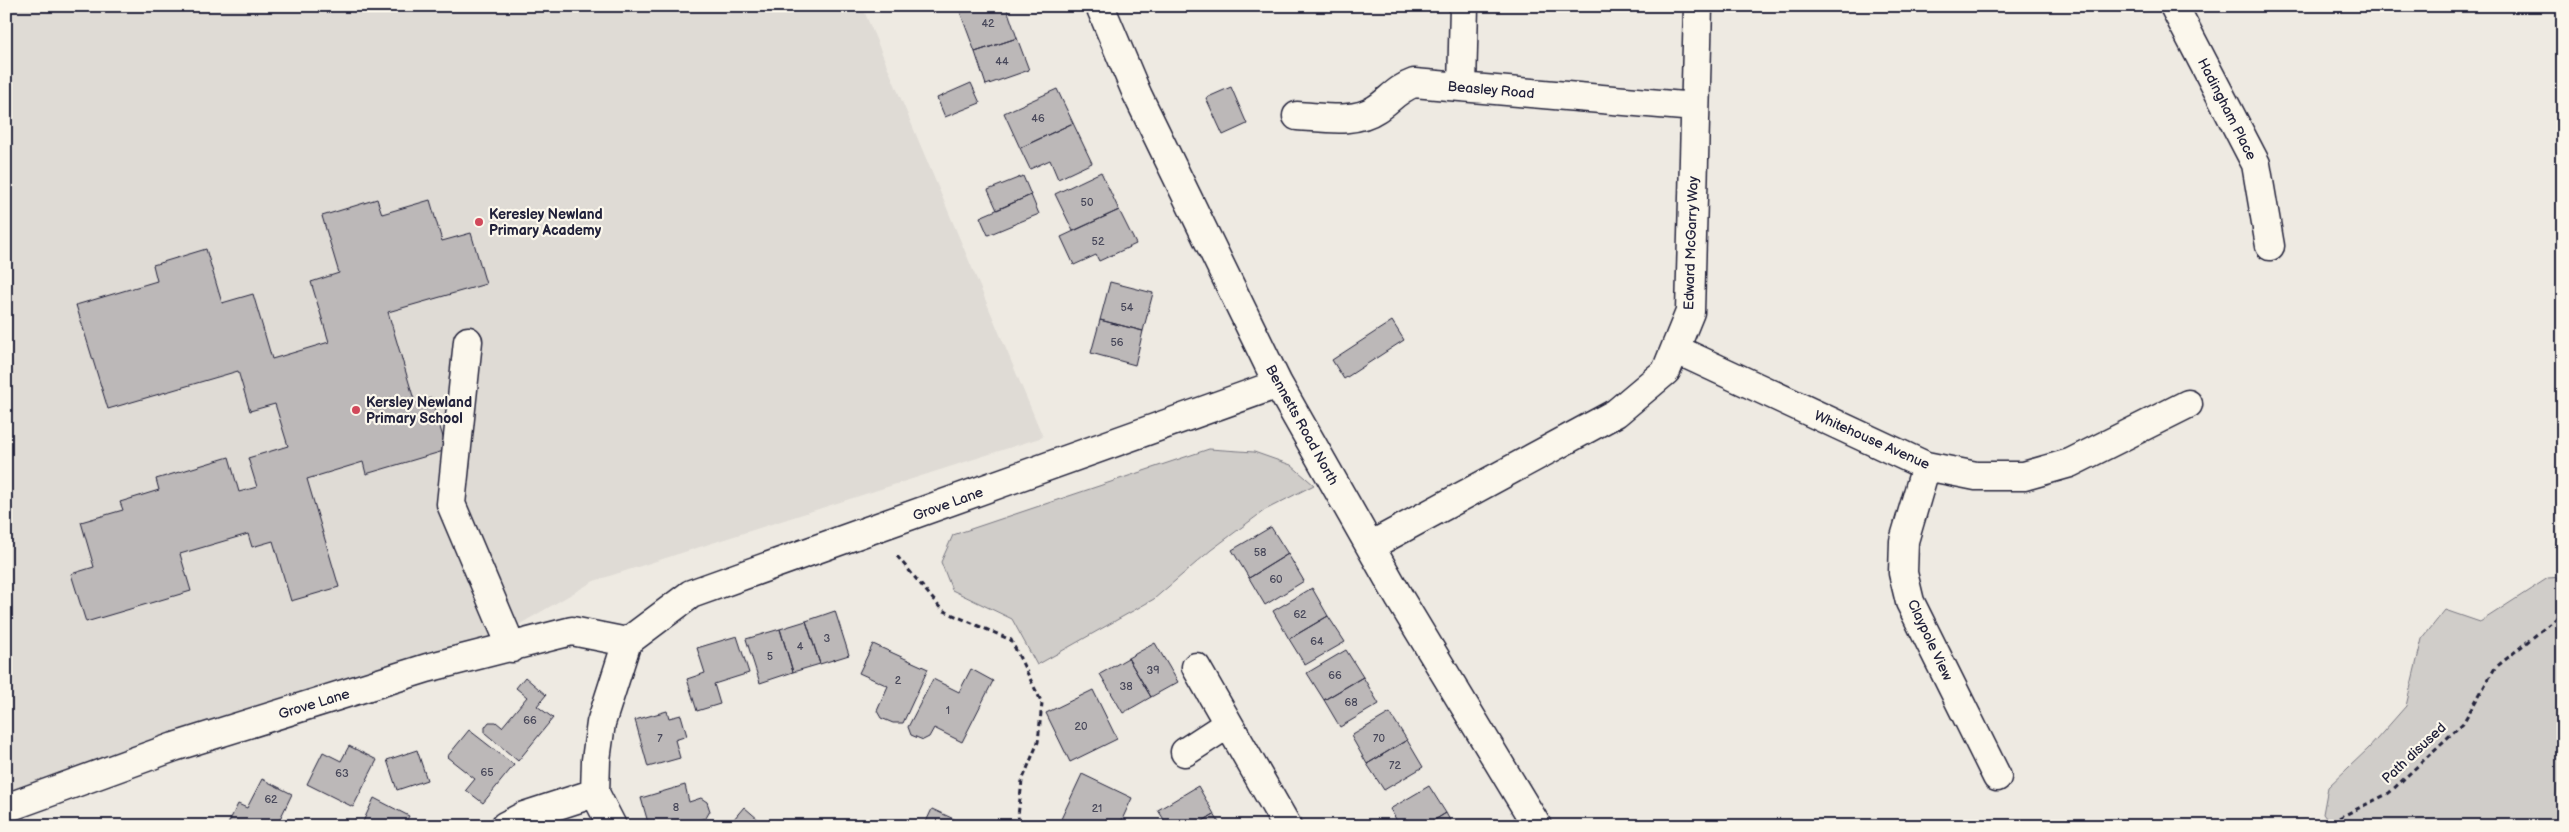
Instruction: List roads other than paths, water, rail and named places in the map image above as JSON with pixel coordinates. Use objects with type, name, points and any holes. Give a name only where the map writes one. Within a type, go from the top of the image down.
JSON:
[{"type":"street","name":"Bennetts Road North","points":[[1100,6],[1137,94],[1278,384],[1370,546],[1537,826]]},
{"type":"street","points":[[1462,87],[1464,6]]},
{"type":"street","name":"Edward McGarry Way","points":[[1370,546],[1616,413],[1666,371],[1690,312],[1698,6]]},
{"type":"street","name":"Hadingham Place","points":[[2174,6],[2256,164],[2270,246]]},
{"type":"street","name":"Beasley Road","points":[[1297,116],[1347,118],[1364,115],[1376,109],[1396,91],[1414,83],[1695,107]]},
{"type":"street","points":[[468,342],[450,504],[512,648]]},
{"type":"street","name":"Whitehouse Avenue","points":[[1675,349],[1926,466],[1976,476],[2024,476],[2070,463],[2188,404]]},
{"type":"street","name":"Grove Lane","points":[[6,808],[184,744],[427,668],[512,648],[572,631],[628,642],[692,594],[1278,384]]},
{"type":"street","name":"Claypole View","points":[[1926,466],[1904,540],[1903,572],[1910,602],[1996,776]]},
{"type":"street","points":[[612,826],[595,793],[596,760],[601,723],[628,642]]},
{"type":"street","points":[[1196,667],[1287,826]]},
{"type":"street","points":[[1185,752],[1228,724]]},
{"type":"street","points":[[505,826],[524,816],[595,793]]},
{"type":"place","name":"Keresley Newland Primary Academy","points":[[479,222]]},
{"type":"place","name":"Kersley Newland Primary School","points":[[356,410]]}]
